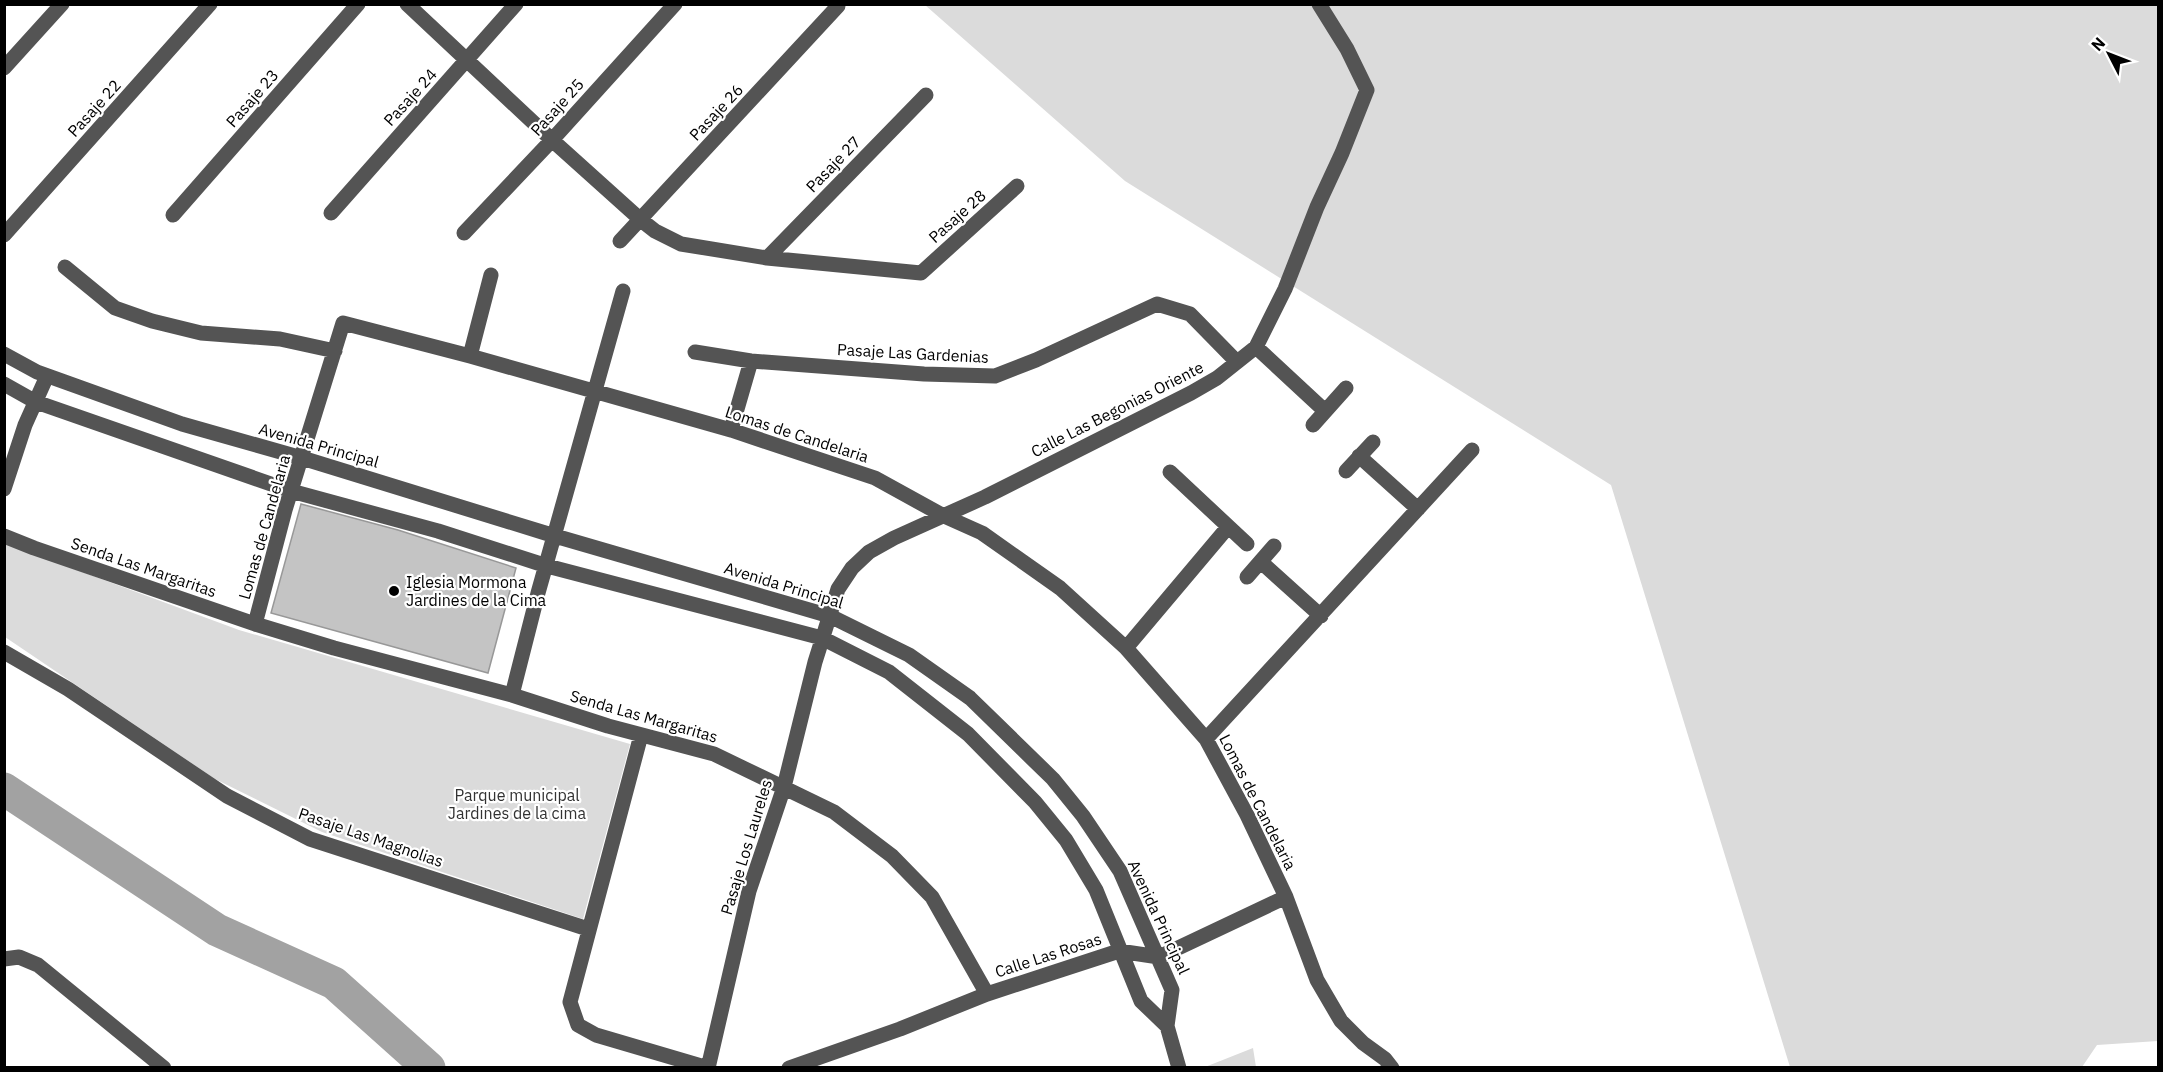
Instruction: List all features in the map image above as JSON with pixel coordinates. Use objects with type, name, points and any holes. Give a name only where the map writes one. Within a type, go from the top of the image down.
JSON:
[{"type":"street","points":[[4,68],[62,4]]},
{"type":"street","name":"Pasaje 22","points":[[4,235],[210,4]]},
{"type":"street","name":"Pasaje 23","points":[[173,215],[358,4]]},
{"type":"street","points":[[407,4],[552,140],[656,231],[681,244],[767,258]]},
{"type":"street","name":"Pasaje 24","points":[[331,213],[516,4]]},
{"type":"street","name":"Pasaje 25","points":[[464,233],[675,4]]},
{"type":"street","name":"Calle Las Begonias Oriente","points":[[822,638],[838,589],[852,568],[869,552],[1191,393],[1217,378],[1256,347],[1284,290],[1367,90],[1347,49],[1319,4]]},
{"type":"street","name":"Pasaje 26","points":[[620,242],[838,6]]},
{"type":"street","name":"Pasaje 27","points":[[767,258],[926,95]]},
{"type":"street","name":"Pasaje 28","points":[[767,258],[921,273],[1017,186]]},
{"type":"street","points":[[65,267],[115,309],[152,321],[201,333],[280,339],[335,351]]},
{"type":"street","points":[[470,356],[491,275]]},
{"type":"street","points":[[512,695],[623,291]]},
{"type":"street","name":"Pasaje Las Gardenias","points":[[695,352],[751,361],[924,374],[995,376],[1036,360],[1157,304],[1190,314],[1238,362]]},
{"type":"street","name":"Lomas de Candelaria","points":[[255,624],[291,491],[343,323],[470,356],[731,430],[875,478],[944,516],[982,532],[1060,588],[1126,648],[1206,739],[1247,815],[1286,897],[1317,980],[1341,1021],[1363,1043],[1385,1059],[1392,1068]]},
{"type":"street","points":[[1256,347],[1325,411]]},
{"type":"street","name":"Avenida Principal","points":[[4,354],[47,375],[182,424],[830,616],[909,655],[969,698],[1053,779],[1083,816],[1120,872],[1159,957],[1172,990],[1167,1026]]},
{"type":"street","points":[[731,430],[751,361]]},
{"type":"street","points":[[4,489],[25,425],[47,375]]},
{"type":"street","points":[[4,384],[36,402],[291,491],[438,531],[547,566],[822,638],[889,672],[968,734],[1035,802],[1066,840],[1096,890],[1141,1001],[1167,1026],[1179,1068]]},
{"type":"street","points":[[1313,425],[1346,388]]},
{"type":"street","points":[[1346,471],[1373,442]]},
{"type":"street","points":[[1206,739],[1472,450]]},
{"type":"street","points":[[1359,456],[1418,509]]},
{"type":"street","points":[[1170,472],[1247,543]]},
{"type":"street","points":[[1126,648],[1228,527]]},
{"type":"street","name":"Senda Las Margaritas","points":[[4,536],[255,624],[714,754],[834,812],[892,856],[932,897],[987,994]]},
{"type":"street","points":[[1247,577],[1274,546]]},
{"type":"street","points":[[1261,562],[1321,616]]},
{"type":"street","name":"Pasaje Los Laureles","points":[[708,1068],[749,891],[784,787],[822,638]]},
{"type":"street","name":"Pasaje Las Magnolias","points":[[4,652],[68,688],[226,796],[310,839],[588,929]]},
{"type":"street","points":[[641,735],[570,1002],[578,1025],[596,1035],[708,1068]]},
{"type":"street","points":[[1159,957],[1286,897]]},
{"type":"street","name":"Calle Las Rosas","points":[[987,994],[1119,951],[1159,957]]},
{"type":"street","points":[[4,959],[19,957],[38,965],[161,1067]]},
{"type":"street","points":[[789,1068],[900,1029],[987,994]]},
{"type":"green space","points":[[925,5],[2158,5],[2158,1041],[2097,1045],[2082,1067],[1790,1067],[1611,485],[1125,181]]},
{"type":"green space","name":"Parque municipal Jardines de la cima","points":[[4,543],[239,630],[630,744],[583,919],[322,832],[215,779],[5,637]]},
{"type":"green space","points":[[1253,1048],[1256,1067],[1205,1067]]},
{"type":"building","name":"Iglesia Mormona Jardines de la Cima","points":[[301,504],[398,530],[516,568],[488,673],[271,613]]},
{"type":"waterway","points":[[4,789],[217,930],[334,983],[429,1068]]},
{"type":"place","name":"Iglesia Mormona Jardines de la Cima","points":[[394,591]]}]
